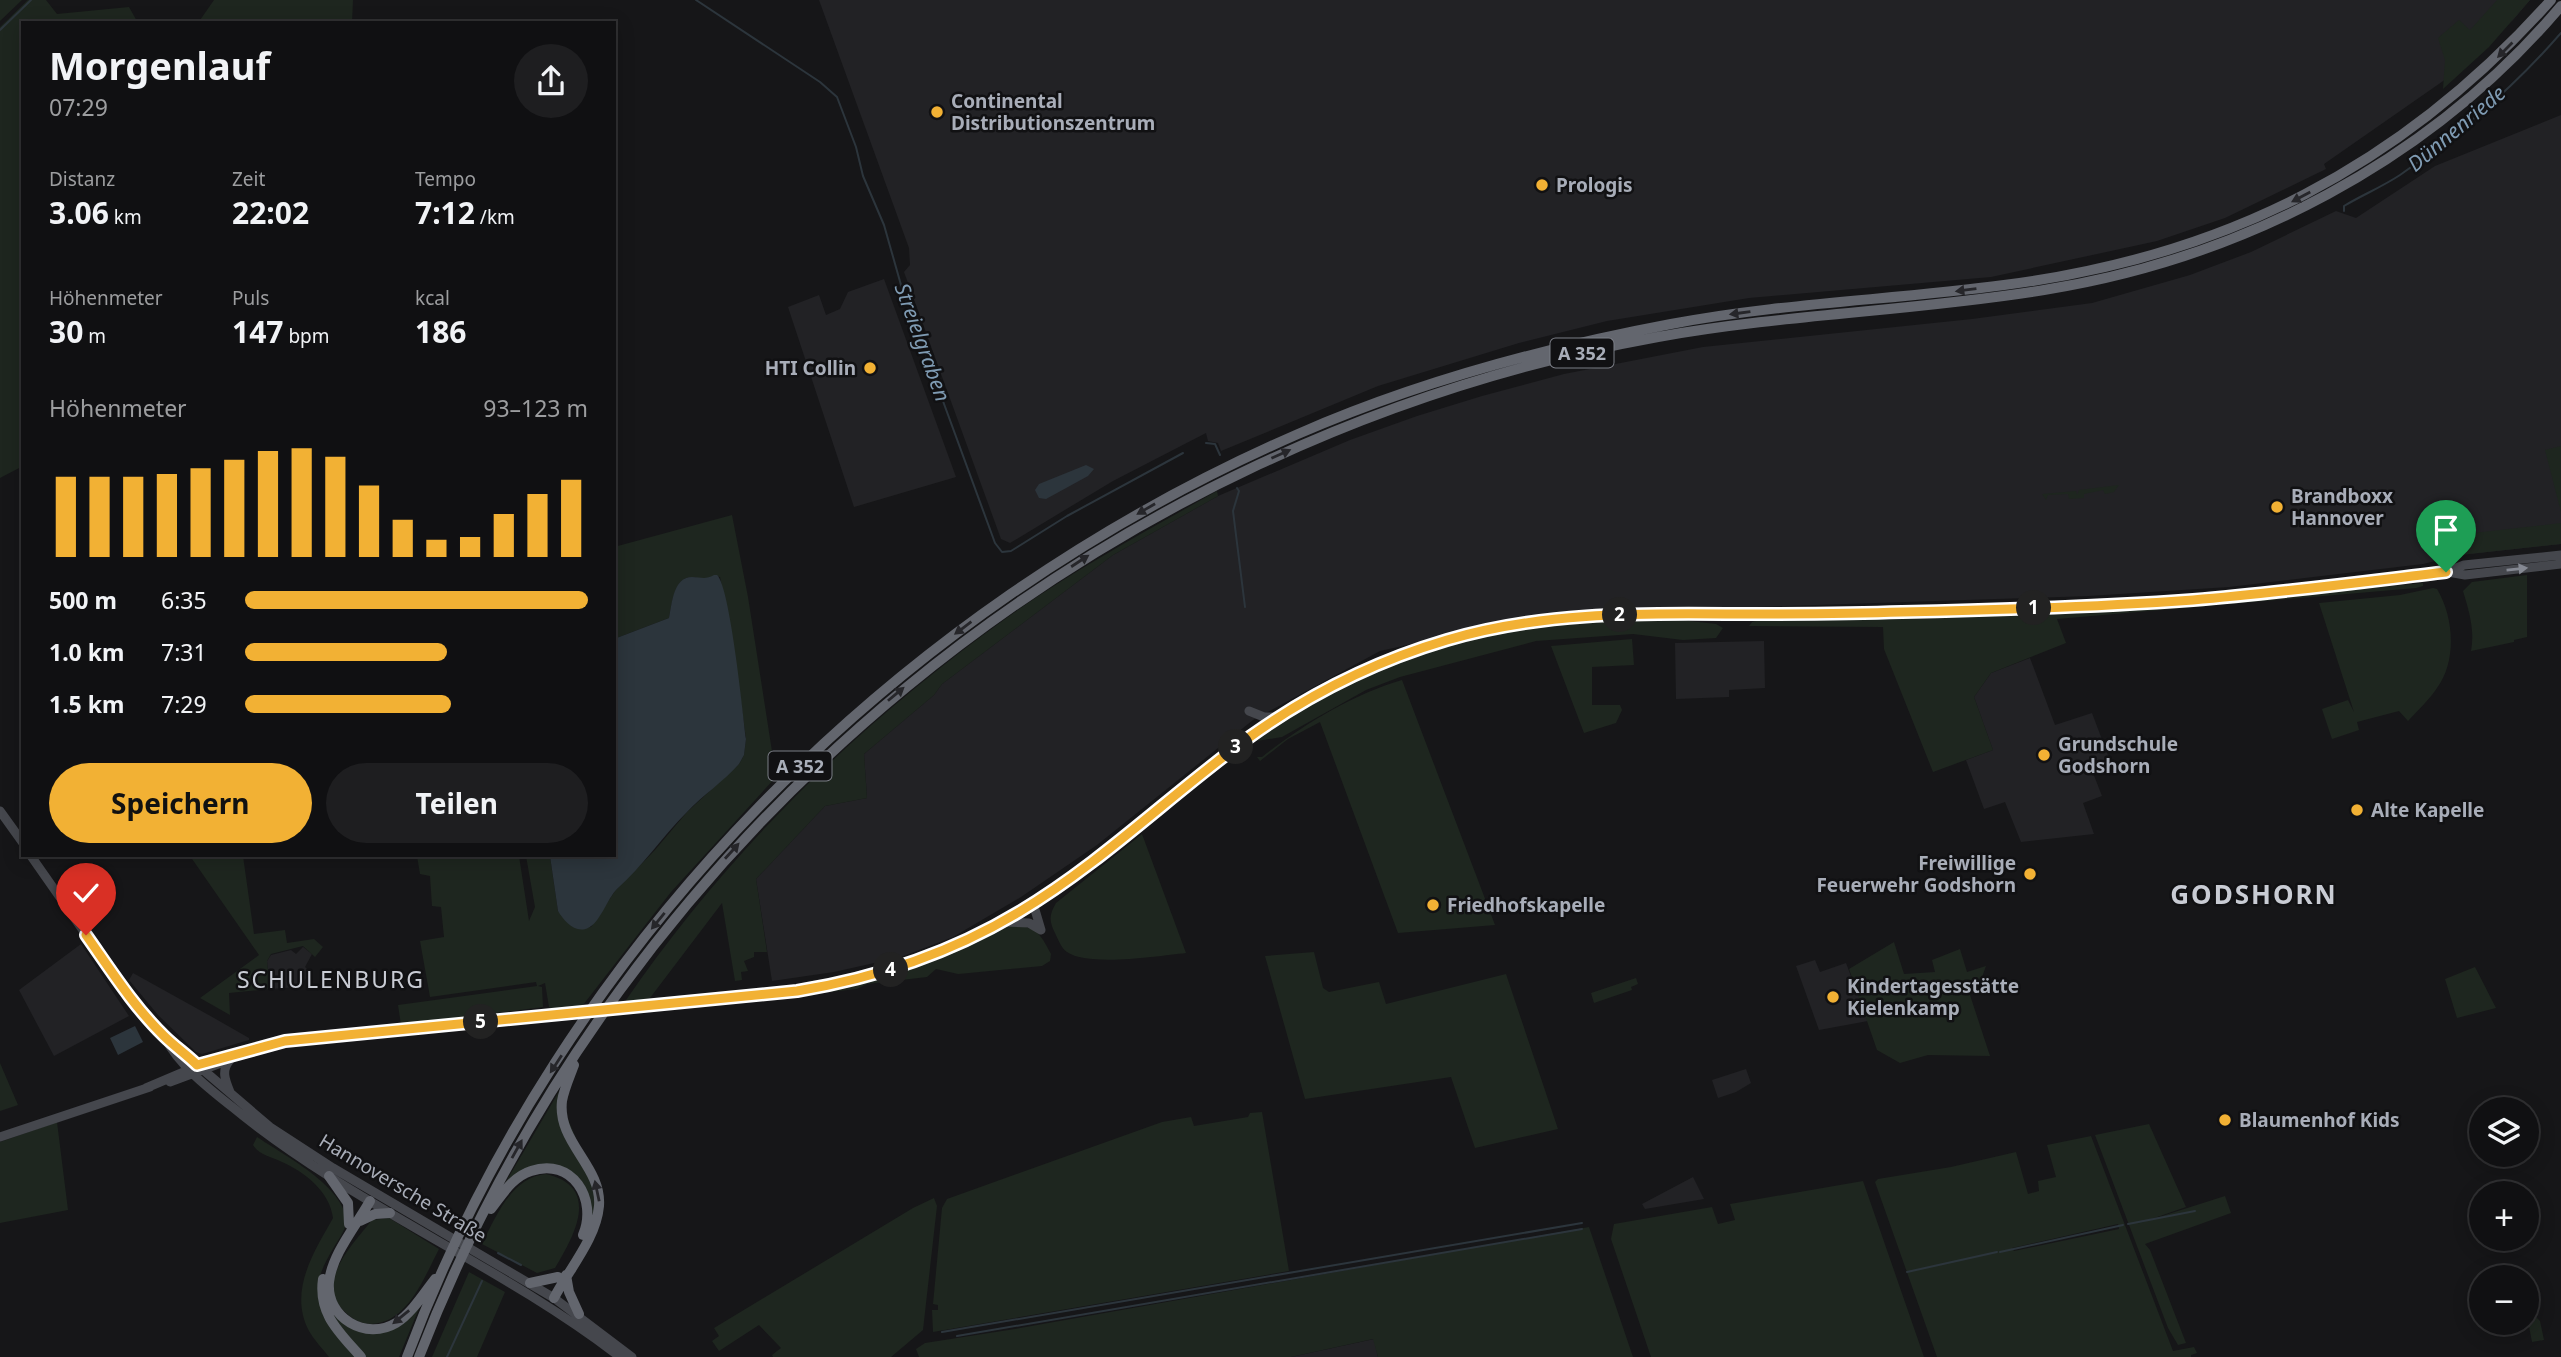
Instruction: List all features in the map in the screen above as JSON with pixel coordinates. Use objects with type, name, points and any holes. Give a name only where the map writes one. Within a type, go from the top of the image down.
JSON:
[{"type":"highway","name":"A 352","points":[[407,1357],[470,1228],[580,1040],[666,911],[772,792],[856,713],[936,648],[1018,588],[1116,526],[1206,477],[1294,435],[1396,396],[1547,350],[1681,322],[1755,311],[1942,293],[2050,279],[2127,263],[2210,237],[2332,181],[2413,128],[2496,58],[2551,0]]},
{"type":"highway","name":"A 352","points":[[618,982],[737,845],[780,800],[865,720],[914,679],[1024,597],[1122,535],[1197,494],[1336,430],[1466,384],[1538,363],[1654,337],[1743,324],[2042,291],[2129,273],[2212,248],[2274,222],[2327,195],[2420,137],[2495,74],[2542,29],[2561,6]]},
{"type":"highway","points":[[530,1283],[562,1276],[586,1243],[596,1221],[598,1188],[592,1173],[565,1132],[562,1119],[562,1100],[580,1040]]},
{"type":"highway","points":[[470,1228],[520,1176],[547,1169],[569,1176],[585,1195],[588,1220],[581,1240],[548,1300]]},
{"type":"highway","points":[[329,1176],[348,1203],[353,1224]]},
{"type":"highway","points":[[368,1196],[332,1269],[329,1292],[337,1311],[354,1326],[380,1329],[396,1323],[450,1268]]},
{"type":"highway","points":[[361,1357],[327,1316],[321,1292],[326,1268],[353,1224],[371,1215],[390,1213]]},
{"type":"highway","name":"A 352","points":[[419,1357],[450,1268]]},
{"type":"highway","points":[[562,1276],[579,1314]]},
{"type":"main road","points":[[0,1137],[271,1044],[300,1039],[763,995],[867,977],[927,957],[1002,922],[1033,903],[1091,862],[1221,759],[1279,717],[1331,686],[1383,661],[1451,639],[1547,619],[1642,614],[1900,612],[2084,606],[2256,594],[2446,572],[2464,565],[2561,555]]},
{"type":"main road","points":[[2446,572],[2465,575],[2561,564]]},
{"type":"main road","points":[[1249,711],[1264,718],[1279,717]]},
{"type":"main road","points":[[0,811],[21,841]]},
{"type":"main road","name":"Hannoversche Straße","points":[[32,857],[124,989],[165,1038],[176,1045],[196,1070],[258,1128],[329,1176],[530,1283],[620,1357]]},
{"type":"main road","points":[[1002,922],[1029,923],[1041,930],[1033,903]]},
{"type":"main road","points":[[1024,909],[1035,927]]},
{"type":"main road","points":[[196,1070],[240,1054]]},
{"type":"main road","points":[[231,1059],[225,1066],[224,1073],[233,1097]]},
{"type":"main road","name":"Hannoversche Straße","points":[[196,1070],[390,1213],[548,1300],[579,1314],[632,1357]]},
{"type":"shaded area","points":[[0,0],[22,0],[0,21]]},
{"type":"shaded area","points":[[28,0],[46,0],[57,14],[129,7],[137,21],[21,21],[21,467],[0,478],[0,27]]},
{"type":"shaded area","points":[[214,0],[353,0],[352,21],[199,21]]},
{"type":"shaded area","points":[[819,0],[2530,0],[2513,20],[2456,72],[2324,164],[2326,169],[2225,218],[2157,241],[1991,277],[1749,298],[1607,321],[1519,343],[1378,386],[1221,451],[1218,443],[1208,441],[1206,433],[1113,481],[1010,543],[1001,539],[904,272],[910,265],[909,248]]},
{"type":"shaded area","points":[[2497,0],[2530,0],[2489,47],[2443,89],[2445,60],[2438,38],[2459,20],[2470,30]]},
{"type":"shaded area","points":[[2561,115],[2561,544],[2460,555],[2423,564],[2229,587],[2089,596],[1545,614],[1380,651],[1253,720],[1097,845],[1021,897],[953,937],[901,957],[834,972],[772,981],[756,879],[825,806],[867,798],[864,754],[934,695],[942,684],[1113,555],[1218,496],[1350,440],[1417,416],[1564,374],[1703,347],[1972,319],[2092,303],[2190,275],[2251,252],[2336,211],[2356,218],[2435,166]]},
{"type":"shaded area","points":[[884,279],[956,477],[854,507],[788,307],[819,295],[826,315],[840,309],[848,292]]},
{"type":"shaded area","points":[[2561,446],[2561,512],[2545,450]]},
{"type":"shaded area","points":[[1086,465],[1094,469],[1088,476],[1046,499],[1039,498],[1035,490],[1039,484]]},
{"type":"shaded area","points":[[2119,485],[2114,492],[2105,494],[2103,490],[2084,494],[2084,498],[2069,499],[2068,494],[2048,495],[2046,500],[2042,494],[2076,491],[2077,495],[2079,490]]},
{"type":"shaded area","points":[[1217,491],[1218,496],[1113,555],[942,684],[934,695],[864,754],[867,798],[825,806],[756,879],[767,952],[754,952],[754,957],[744,961],[748,971],[741,972],[742,980],[735,981],[722,903],[650,998],[624,1003],[664,947],[752,842],[848,746],[899,701],[952,658],[1033,600],[1111,551]]},
{"type":"shaded area","points":[[732,515],[748,597],[776,777],[671,892],[583,1005],[554,1010],[549,1007],[545,983],[538,986],[542,987],[543,1007],[401,1025],[398,1005],[537,986],[536,982],[430,997],[420,941],[444,937],[441,907],[432,906],[430,876],[420,874],[417,857],[519,857],[529,921],[535,907],[526,857],[550,857],[558,911],[576,928],[591,927],[615,891],[687,812],[739,764],[744,755],[746,739],[732,636],[720,577],[687,578],[675,592],[669,618],[616,638],[616,546]]},
{"type":"shaded area","points":[[2561,523],[2561,544],[2460,555],[2449,550],[2445,540],[2459,539],[2459,531],[2473,533]]},
{"type":"shaded area","points":[[717,575],[727,602],[746,739],[744,755],[733,771],[687,812],[617,889],[592,925],[583,929],[574,928],[558,911],[550,857],[616,857],[616,638],[669,618],[674,592],[681,581],[692,577]]},
{"type":"shaded area","points":[[2527,575],[2527,637],[2471,651],[2472,628],[2463,591],[2472,582]]},
{"type":"shaded area","points":[[2423,583],[2423,586],[2416,588],[2057,619],[2066,643],[1991,673],[1974,697],[1993,750],[1933,772],[1884,649],[1883,627],[1749,626],[1759,620],[1925,617],[2091,609]]},
{"type":"shaded area","points":[[2437,589],[2443,600],[2451,639],[2448,665],[2437,688],[2408,721],[2399,711],[2357,722],[2359,730],[2332,739],[2322,709],[2348,700],[2354,712],[2319,603],[2400,595]]},
{"type":"shaded area","points":[[1656,617],[1716,624],[1723,628],[1716,638],[1683,640],[1633,634],[1536,641],[1400,677],[1366,690],[1282,737],[1257,741],[1281,719],[1331,688],[1384,663],[1452,641],[1546,622]]},
{"type":"shaded area","points":[[1632,639],[1634,665],[1592,667],[1592,705],[1620,705],[1622,710],[1616,723],[1584,733],[1551,646]]},
{"type":"shaded area","points":[[1764,641],[1765,688],[1729,690],[1729,697],[1676,699],[1675,643]]},
{"type":"shaded area","name":"Grundschule Godshorn","points":[[2030,658],[2055,725],[2092,713],[2112,766],[2093,773],[2102,796],[2083,803],[2094,834],[2021,842],[2005,802],[1984,809],[1966,760],[1993,750],[1974,697],[1991,673]]},
{"type":"shaded area","points":[[1402,680],[1495,925],[1398,933],[1320,722],[1288,739],[1260,761],[1257,757],[1262,757],[1311,723],[1346,703]]},
{"type":"shaded area","points":[[1142,834],[1186,953],[1107,960],[1091,959],[1067,952],[1051,921],[1056,903]]},
{"type":"shaded area","points":[[191,857],[243,857],[254,934],[285,930],[287,943],[314,939],[323,947],[315,957],[303,946],[271,954],[267,961],[270,989],[229,993],[230,1015],[200,998],[259,955]]},
{"type":"shaded area","points":[[1011,925],[1026,927],[1036,932],[1051,954],[1050,961],[1042,966],[958,974],[936,969],[927,977],[803,995],[927,962]]},
{"type":"shaded area","points":[[1894,942],[1904,974],[1935,972],[1932,960],[1960,949],[1967,972],[1986,966],[1981,980],[1970,995],[1990,1056],[1928,1055],[1900,1063],[1877,1050],[1849,969]]},
{"type":"shaded area","points":[[81,944],[129,1016],[54,1056],[19,990]]},
{"type":"shaded area","points":[[303,947],[312,954],[305,967],[311,973],[299,987],[270,989],[267,961],[271,955],[291,950],[296,954]]},
{"type":"shaded area","points":[[1314,952],[1323,988],[1329,992],[1379,982],[1386,1004],[1506,974],[1558,1129],[1475,1148],[1451,1077],[1305,1099],[1265,956]]},
{"type":"shaded area","name":"Kindertagesstätte Kielenkamp","points":[[1815,960],[1820,972],[1846,963],[1868,1021],[1819,1030],[1796,966]]},
{"type":"shaded area","points":[[2475,967],[2496,1008],[2457,1018],[2445,979]]},
{"type":"shaded area","points":[[133,973],[249,1040],[202,1054],[196,1052],[158,1015],[129,980]]},
{"type":"shaded area","points":[[1636,978],[1638,984],[1631,987],[1632,990],[1594,1003],[1591,993]]},
{"type":"shaded area","points":[[135,1026],[143,1042],[118,1055],[110,1038]]},
{"type":"shaded area","points":[[0,1063],[18,1105],[0,1111]]},
{"type":"shaded area","points":[[1746,1069],[1751,1083],[1718,1098],[1712,1080]]},
{"type":"shaded area","points":[[561,1088],[560,1101],[583,1155],[596,1199],[594,1218],[584,1240],[589,1196],[550,1166],[504,1185]]},
{"type":"shaded area","points":[[1262,1112],[1289,1271],[933,1332],[932,1310],[938,1310],[938,1305],[933,1304],[942,1208],[947,1199],[1162,1122],[1191,1117],[1194,1126]]},
{"type":"shaded area","points":[[57,1122],[68,1210],[0,1223],[0,1142]]},
{"type":"shaded area","points":[[2149,1124],[2186,1207],[2137,1224],[2225,1196],[2231,1213],[2145,1244],[2150,1250],[2186,1343],[2178,1345],[2168,1328],[2095,1135]]},
{"type":"shaded area","points":[[2091,1136],[2173,1351],[2194,1347],[2197,1353],[2191,1357],[1937,1357],[1875,1182],[1878,1179],[1951,1167],[2016,1152],[2028,1194],[2039,1191],[2038,1181],[2056,1177],[2047,1145]],"holes":[[[2118,1224],[2119,1229],[2014,1251],[2012,1248]]]},
{"type":"shaded area","points":[[257,1137],[312,1173],[336,1197],[344,1210],[346,1223],[343,1232],[328,1257],[318,1286],[324,1305],[356,1357],[329,1357],[309,1331],[303,1316],[301,1301],[306,1272],[333,1218],[327,1200],[322,1191],[299,1171],[259,1151],[253,1145]]},
{"type":"shaded area","points":[[546,1174],[563,1180],[574,1190],[579,1214],[569,1242],[555,1268],[537,1273],[482,1244],[499,1210],[514,1190],[534,1177]]},
{"type":"shaded area","points":[[1693,1177],[1704,1199],[1645,1209],[1642,1204]]},
{"type":"shaded area","points":[[1863,1181],[1924,1357],[1651,1357],[1611,1239],[1614,1224],[1712,1207],[1718,1224],[1735,1220],[1730,1204]]},
{"type":"shaded area","points":[[934,1198],[937,1206],[923,1330],[891,1357],[773,1357],[781,1348],[759,1325],[719,1351],[712,1341],[719,1336],[714,1328]]},
{"type":"shaded area","points":[[389,1218],[439,1249],[419,1288],[399,1313],[381,1323],[362,1323],[341,1307],[334,1295],[333,1282],[344,1256],[372,1220]]},
{"type":"shaded area","points":[[1589,1227],[1633,1357],[1378,1357],[1373,1339],[1291,1357],[919,1357],[916,1349],[925,1343]]},
{"type":"shaded area","points":[[335,1258],[330,1303],[365,1333],[420,1306],[399,1357],[364,1357],[337,1327],[324,1292]]},
{"type":"shaded area","points":[[469,1272],[505,1292],[477,1357],[432,1357]]},
{"type":"shaded area","points":[[2539,1320],[2544,1340],[2532,1342],[2531,1335],[2539,1335]]},
{"type":"shaded area","points":[[1374,1339],[1378,1357],[1291,1357]]},
{"type":"waterway","points":[[0,30],[31,0]]},
{"type":"waterway","name":"Streielgraben","points":[[696,0],[820,82],[837,97],[856,147],[863,176],[884,225],[903,292],[995,543],[1002,552],[1011,551],[1067,516],[1183,453]]},
{"type":"waterway","name":"Dünnenriede","points":[[2344,211],[2344,206],[2400,175],[2464,126],[2525,72],[2561,33]]},
{"type":"waterway","name":"Streielgraben","points":[[1206,443],[1215,444],[1220,455]]},
{"type":"waterway","name":"Streielgraben","points":[[1237,488],[1239,491],[1233,511],[1245,607]]},
{"type":"waterway","points":[[2128,1224],[2195,1211]]},
{"type":"waterway","points":[[942,1332],[1582,1223]]},
{"type":"waterway","points":[[2000,1252],[2123,1225]]},
{"type":"waterway","points":[[957,1336],[1582,1229]]},
{"type":"waterway","points":[[1907,1272],[1997,1252]]},
{"type":"waterway","points":[[498,1253],[521,1265]]},
{"type":"waterway","points":[[447,1357],[482,1281]]},
{"type":"place","name":"Continental Distributionszentrum","points":[[937,112]]},
{"type":"place","name":"Prologis","points":[[1542,185]]},
{"type":"place","name":"HTI Collin","points":[[870,368]]},
{"type":"place","name":"Brandboxx Hannover","points":[[2277,507]]},
{"type":"place","name":"Grundschule Godshorn","points":[[2044,755]]},
{"type":"place","name":"Alte Kapelle","points":[[2357,810]]},
{"type":"place","name":"Freiwillige Feuerwehr Godshorn","points":[[2030,874]]},
{"type":"place","name":"Friedhofskapelle","points":[[1433,905]]},
{"type":"place","name":"Kindertagesstätte Kielenkamp","points":[[1833,997]]},
{"type":"place","name":"Blaumenhof Kids","points":[[2225,1120]]},
{"type":"district","name":"GODSHORN","points":[[2254,894]]},
{"type":"district","name":"SCHULENBURG","points":[[331,979]]},
{"type":"route","points":[[86,935],[124,989],[165,1038],[197,1065],[285,1041],[797,991],[857,980],[887,971],[980,934],[1060,885],[1244,741],[1303,702],[1383,661],[1451,639],[1547,619],[1630,614],[1900,612],[2084,606],[2256,594],[2446,572]]}]
